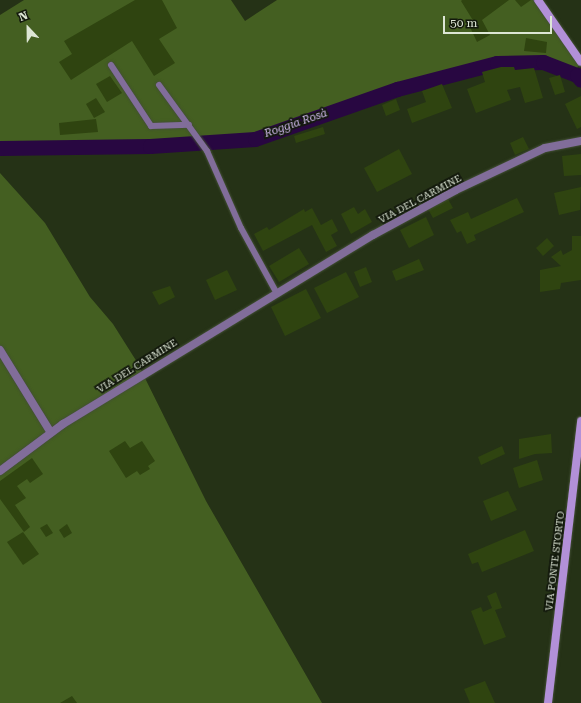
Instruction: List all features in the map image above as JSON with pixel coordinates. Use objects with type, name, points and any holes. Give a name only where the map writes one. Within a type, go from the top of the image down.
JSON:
[{"type":"street","points":[[538,0],[581,62]]},
{"type":"street","name":"VIA DEL CARMINE","points":[[0,471],[51,433],[276,292],[456,190],[544,148],[581,141]]},
{"type":"street","points":[[0,350],[51,433]]},
{"type":"street","name":"VIA PONTE STORTO","points":[[548,703],[581,421]]},
{"type":"lane","points":[[111,65],[151,126],[189,125]]},
{"type":"lane","points":[[160,85],[207,151],[241,228],[276,292]]},
{"type":"green space","points":[[24,0],[231,0],[245,21],[277,0],[533,0],[579,64],[571,81],[559,73],[526,65],[481,71],[417,89],[260,142],[229,148],[0,151],[0,15]]},
{"type":"green space","points":[[0,173],[45,223],[90,297],[113,324],[137,362],[206,501],[322,703],[0,703]]},
{"type":"building","points":[[135,0],[162,0],[177,28],[159,39],[175,63],[154,76],[132,41],[71,80],[59,62],[72,54],[64,41]]},
{"type":"building","points":[[509,0],[482,20],[490,35],[477,42],[469,25],[474,22],[461,1]]},
{"type":"building","points":[[515,0],[531,0],[521,7]]},
{"type":"building","points":[[526,38],[547,42],[546,53],[524,51]]},
{"type":"building","points":[[501,67],[514,67],[515,70],[534,68],[543,98],[525,103],[520,87],[507,90],[511,100],[476,113],[467,89],[485,82],[482,72]]},
{"type":"building","points":[[560,75],[565,92],[555,95],[549,78]]},
{"type":"building","points":[[110,76],[122,93],[107,102],[96,84]]},
{"type":"building","points":[[442,84],[452,108],[412,123],[407,109],[426,102],[422,91]]},
{"type":"building","points":[[581,96],[581,127],[577,129],[565,104]]},
{"type":"building","points":[[96,98],[105,112],[94,118],[86,104]]},
{"type":"building","points":[[396,99],[400,110],[386,116],[382,105]]},
{"type":"building","points":[[96,119],[98,132],[60,135],[59,123]]},
{"type":"building","points":[[323,127],[325,134],[296,143],[294,136]]},
{"type":"building","points":[[523,137],[529,149],[515,155],[510,143]]},
{"type":"building","points":[[399,149],[412,174],[377,192],[364,168]]},
{"type":"building","points":[[581,154],[581,175],[564,176],[562,156]]},
{"type":"building","points":[[581,187],[580,210],[559,215],[554,193]]},
{"type":"building","points":[[517,198],[524,212],[474,235],[476,240],[467,244],[461,231],[457,233],[450,220],[468,212],[471,219]]},
{"type":"building","points":[[448,199],[453,208],[433,218],[428,209]]},
{"type":"building","points":[[354,207],[358,214],[365,209],[372,222],[351,234],[341,214]]},
{"type":"building","points":[[312,208],[321,225],[332,219],[338,231],[331,235],[337,246],[326,252],[312,225],[263,251],[254,234],[267,227],[269,230],[304,209],[305,212]]},
{"type":"building","points":[[426,217],[434,235],[409,248],[400,230]]},
{"type":"building","points":[[572,236],[581,236],[581,280],[561,283],[560,289],[540,292],[540,270],[561,266],[551,257],[561,250],[563,255],[572,250]]},
{"type":"building","points":[[547,238],[554,246],[543,256],[536,248]]},
{"type":"building","points":[[299,248],[309,264],[279,282],[269,266]]},
{"type":"building","points":[[419,259],[424,270],[396,281],[392,271]]},
{"type":"building","points":[[366,267],[372,282],[360,287],[354,272]]},
{"type":"building","points":[[227,270],[237,290],[215,300],[206,280]]},
{"type":"building","points":[[346,272],[359,297],[327,313],[314,288]]},
{"type":"building","points":[[170,286],[175,297],[159,305],[152,292]]},
{"type":"building","points":[[306,289],[321,318],[285,336],[271,307]]},
{"type":"building","points":[[551,434],[552,453],[535,454],[519,459],[519,439]]},
{"type":"building","points":[[125,441],[130,448],[142,441],[155,461],[148,466],[150,469],[140,475],[137,471],[126,478],[109,451]]},
{"type":"building","points":[[502,446],[505,454],[481,465],[478,457]]},
{"type":"building","points":[[32,458],[43,474],[30,483],[27,479],[17,486],[26,498],[15,505],[30,527],[24,532],[0,499],[0,481]]},
{"type":"building","points":[[537,460],[543,480],[519,488],[513,468]]},
{"type":"building","points":[[508,491],[517,510],[491,521],[483,501]]},
{"type":"building","points":[[47,524],[53,533],[46,537],[40,528]]},
{"type":"building","points":[[67,524],[72,533],[64,538],[59,530]]},
{"type":"building","points":[[525,530],[534,551],[482,572],[478,562],[472,564],[468,554]]},
{"type":"building","points":[[23,532],[39,554],[23,565],[7,542]]},
{"type":"building","points":[[496,592],[502,608],[495,610],[506,637],[484,645],[471,611],[481,607],[483,612],[492,608],[487,596]]},
{"type":"building","points":[[485,681],[495,703],[470,703],[464,689]]},
{"type":"building","points":[[72,696],[77,703],[60,703]]},
{"type":"waterway","name":"Roggia Rosà","points":[[0,148],[150,146],[255,139],[397,89],[497,63],[543,62],[577,75],[581,80]]}]
